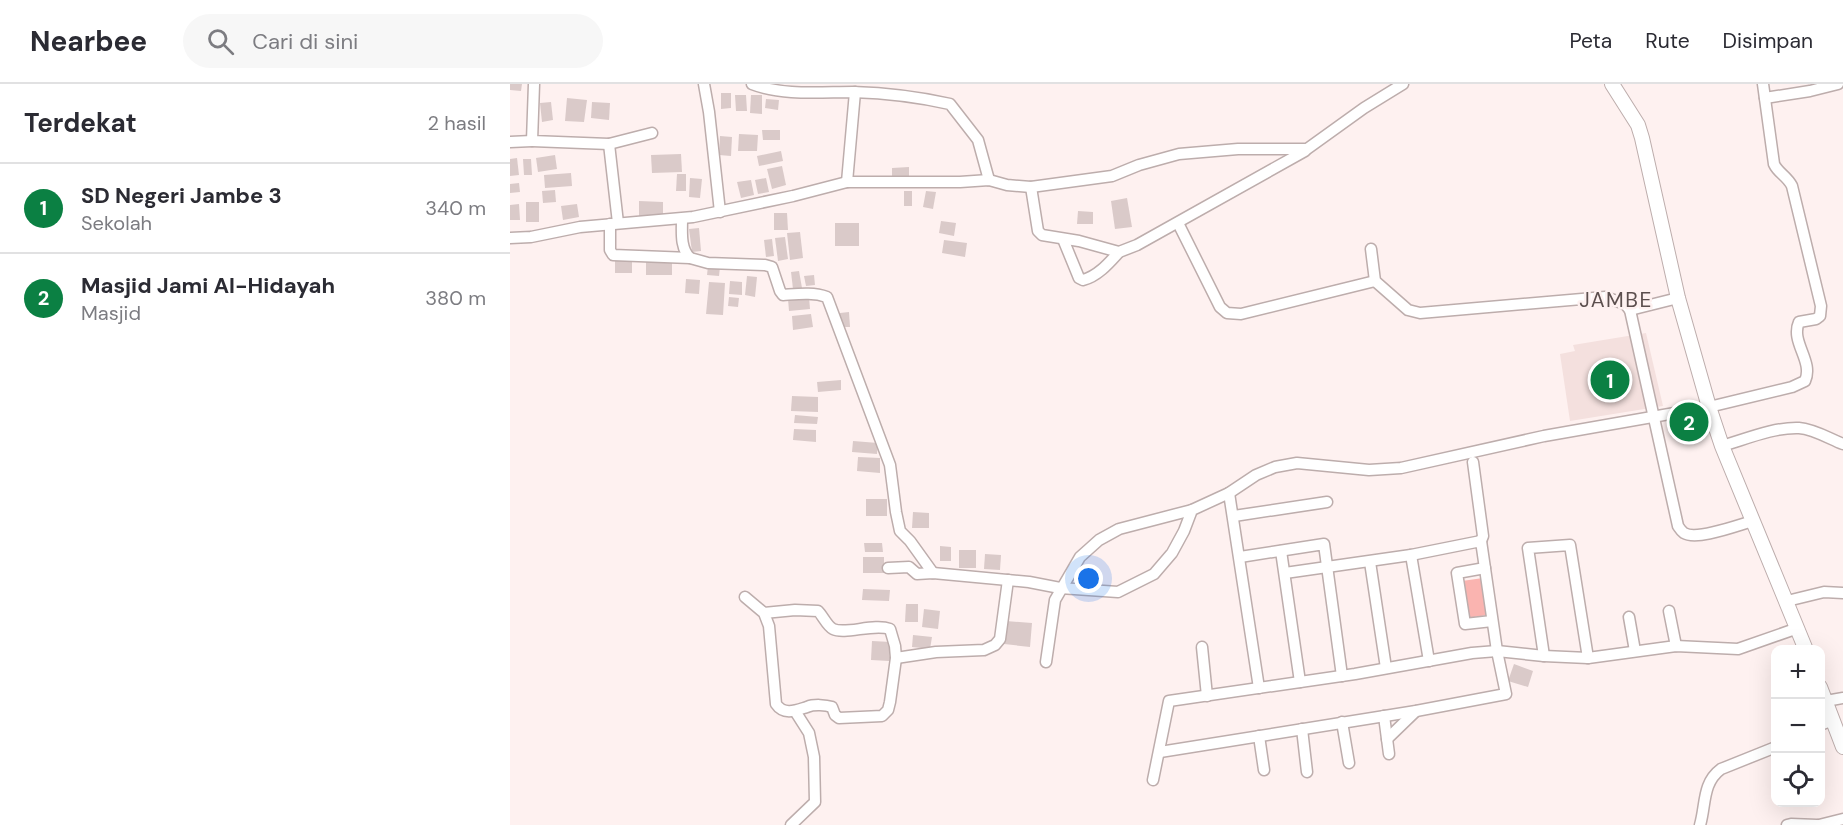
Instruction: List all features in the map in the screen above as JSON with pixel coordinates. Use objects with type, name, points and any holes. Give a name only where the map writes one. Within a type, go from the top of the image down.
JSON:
[{"type":"street","points":[[532,141],[534,84]]},
{"type":"street","points":[[704,84],[711,123],[720,212]]},
{"type":"street","points":[[752,84],[762,88],[806,93],[855,92],[920,98],[950,104],[978,140],[989,180]]},
{"type":"street","points":[[1063,238],[1079,278],[1089,279],[1104,268],[1119,252],[1178,223],[1307,149],[1364,108],[1403,84]]},
{"type":"street","points":[[1612,84],[1632,115],[1642,138],[1677,298],[1722,446],[1804,645]]},
{"type":"street","points":[[1046,662],[1055,600],[1060,588],[1080,557],[1099,540],[1119,529],[1192,510],[1229,493],[1256,475],[1275,467],[1297,463],[1370,470],[1401,468],[1544,435],[1709,407],[1792,387],[1805,381],[1808,369],[1796,333],[1797,326],[1799,322],[1820,316],[1821,306],[1792,186],[1773,164],[1763,84]]},
{"type":"street","points":[[1765,98],[1838,84]]},
{"type":"street","points":[[847,182],[855,92]]},
{"type":"street","points":[[510,142],[609,144],[652,133]]},
{"type":"street","points":[[609,144],[614,224],[610,250],[613,255],[690,258],[708,263],[765,265],[772,267],[783,295],[820,294],[827,297],[890,465],[900,531],[933,573]]},
{"type":"street","points":[[510,238],[531,237],[580,227],[682,219],[793,196],[847,182],[989,180],[1007,185],[1031,187],[1112,176],[1139,165],[1179,154],[1238,149],[1307,149]]},
{"type":"street","points":[[1031,187],[1038,231],[1042,236],[1079,241],[1119,252]]},
{"type":"street","points":[[682,219],[683,247],[690,258]]},
{"type":"street","points":[[1178,223],[1220,307],[1227,313],[1241,314],[1375,281]]},
{"type":"street","points":[[1371,249],[1375,281],[1408,310],[1420,313],[1605,297],[1625,304],[1630,310],[1678,526],[1688,535],[1705,535],[1754,521]]},
{"type":"street","points":[[1630,310],[1677,298]]},
{"type":"street","points":[[1722,446],[1775,431],[1800,428],[1843,444]]},
{"type":"street","points":[[1160,752],[1416,711],[1506,694],[1492,621],[1473,462]]},
{"type":"street","points":[[1229,493],[1259,688]]},
{"type":"street","points":[[1234,516],[1327,502]]},
{"type":"street","points":[[888,568],[909,567],[916,574],[933,573],[1029,582],[1060,588],[1118,592],[1154,574],[1172,554],[1192,510]]},
{"type":"street","points":[[1285,573],[1370,562],[1481,541]]},
{"type":"street","points":[[1240,557],[1324,544],[1342,676]]},
{"type":"street","points":[[1544,656],[1528,548],[1570,545],[1588,658]]},
{"type":"street","points":[[1281,551],[1300,682]]},
{"type":"street","points":[[1411,555],[1430,661]]},
{"type":"street","points":[[1370,562],[1386,668]]},
{"type":"street","points":[[1485,568],[1457,573],[1465,624],[1492,621]]},
{"type":"street","points":[[896,658],[936,652],[984,650],[995,645],[1000,639],[1008,580]]},
{"type":"street","points":[[1787,601],[1824,592],[1843,593]]},
{"type":"street","points":[[745,597],[764,613],[769,627],[778,708],[783,711],[795,711],[808,706],[828,705],[839,718],[882,716],[888,710],[896,658],[891,632],[887,628],[837,630],[831,628],[818,611],[795,609],[764,613]]},
{"type":"street","points":[[1669,611],[1676,646]]},
{"type":"street","points":[[1629,617],[1635,651]]},
{"type":"street","points":[[1153,780],[1169,701],[1342,676],[1472,653],[1497,651],[1588,658],[1676,646],[1738,649],[1798,628]]},
{"type":"street","points":[[1202,647],[1207,696]]},
{"type":"street","points":[[1826,702],[1843,698]]},
{"type":"street","points":[[1825,699],[1827,722],[1843,747]]},
{"type":"street","points":[[791,825],[815,802],[812,745],[809,734],[795,711]]},
{"type":"street","points":[[1387,739],[1416,711]]},
{"type":"street","points":[[1384,716],[1389,754]]},
{"type":"street","points":[[1342,722],[1349,764]]},
{"type":"street","points":[[1302,729],[1307,772]]},
{"type":"street","points":[[1259,736],[1264,770]]},
{"type":"street","points":[[1700,825],[1707,787],[1715,773],[1771,749]]},
{"type":"street","points":[[1787,825],[1818,825],[1843,819]]},
{"type":"shaded area","points":[[1646,333],[1663,406],[1570,421],[1560,354],[1575,351],[1573,345]]},
{"type":"shaded area","points":[[1483,578],[1488,615],[1467,618],[1462,581]]},
{"type":"building","points":[[510,84],[522,84],[521,91],[510,90]]},
{"type":"building","points":[[721,93],[731,93],[731,108],[721,109]]},
{"type":"building","points":[[735,95],[746,95],[747,111],[736,111]]},
{"type":"building","points":[[751,95],[762,95],[762,114],[750,113]]},
{"type":"building","points":[[567,98],[587,100],[584,122],[565,121]]},
{"type":"building","points":[[766,99],[779,100],[778,110],[765,108]]},
{"type":"building","points":[[551,102],[553,120],[542,122],[540,103]]},
{"type":"building","points":[[592,102],[610,103],[609,120],[591,118]]},
{"type":"building","points":[[762,130],[780,130],[780,140],[763,140]]},
{"type":"building","points":[[739,134],[758,135],[757,151],[738,151]]},
{"type":"building","points":[[720,136],[732,137],[731,156],[719,155]]},
{"type":"building","points":[[781,151],[783,161],[759,166],[757,156]]},
{"type":"building","points":[[681,154],[682,172],[652,173],[651,155]]},
{"type":"building","points":[[555,155],[557,169],[538,172],[536,158]]},
{"type":"building","points":[[517,158],[519,175],[510,176],[510,159]]},
{"type":"building","points":[[523,159],[531,159],[532,175],[524,175]]},
{"type":"building","points":[[782,166],[786,185],[772,189],[767,169]]},
{"type":"building","points":[[909,167],[909,176],[892,177],[892,168]]},
{"type":"building","points":[[571,173],[572,186],[545,188],[544,175]]},
{"type":"building","points":[[677,174],[686,174],[686,191],[676,191]]},
{"type":"building","points":[[690,178],[702,179],[700,198],[689,197]]},
{"type":"building","points":[[766,178],[769,192],[758,194],[755,180]]},
{"type":"building","points":[[751,180],[754,195],[741,198],[737,182]]},
{"type":"building","points":[[519,183],[520,192],[510,193],[510,184]]},
{"type":"building","points":[[555,190],[556,202],[543,203],[542,191]]},
{"type":"building","points":[[904,191],[912,191],[912,206],[904,206]]},
{"type":"building","points":[[926,191],[936,192],[933,209],[923,207]]},
{"type":"building","points":[[1127,198],[1132,227],[1115,229],[1111,201]]},
{"type":"building","points":[[639,201],[663,202],[663,217],[639,216]]},
{"type":"building","points":[[526,202],[539,202],[539,222],[526,222]]},
{"type":"building","points":[[519,204],[520,220],[510,220],[510,205]]},
{"type":"building","points":[[577,204],[579,217],[563,220],[561,206]]},
{"type":"building","points":[[1078,211],[1093,212],[1093,224],[1077,224]]},
{"type":"building","points":[[774,213],[787,213],[788,230],[774,230]]},
{"type":"building","points":[[941,221],[956,223],[954,236],[939,233]]},
{"type":"building","points":[[835,223],[859,223],[859,246],[835,246]]},
{"type":"building","points":[[699,228],[701,251],[692,252],[689,229]]},
{"type":"building","points":[[800,232],[803,258],[790,260],[787,233]]},
{"type":"building","points":[[785,237],[788,259],[778,261],[775,238]]},
{"type":"building","points":[[772,239],[774,256],[766,257],[764,240]]},
{"type":"building","points":[[944,240],[967,243],[965,257],[942,253]]},
{"type":"building","points":[[615,257],[632,257],[632,273],[615,273]]},
{"type":"building","points":[[646,260],[672,260],[672,275],[646,275]]},
{"type":"building","points":[[708,266],[720,267],[719,276],[707,275]]},
{"type":"building","points":[[799,271],[802,288],[793,289],[791,272]]},
{"type":"building","points":[[814,275],[815,285],[806,286],[804,276]]},
{"type":"building","points":[[747,276],[757,277],[755,297],[745,295]]},
{"type":"building","points":[[686,279],[700,280],[699,294],[685,293]]},
{"type":"building","points":[[730,281],[742,282],[742,295],[729,294]]},
{"type":"building","points":[[709,282],[725,283],[723,315],[706,314]]},
{"type":"building","points":[[729,297],[739,298],[738,307],[728,306]]},
{"type":"building","points":[[809,297],[810,309],[789,311],[788,299]]},
{"type":"building","points":[[849,312],[850,327],[840,327],[840,313]]},
{"type":"building","points":[[811,314],[813,327],[793,330],[792,316]]},
{"type":"building","points":[[841,380],[841,390],[818,392],[817,382]]},
{"type":"building","points":[[792,396],[818,397],[818,412],[791,411]]},
{"type":"building","points":[[1679,413],[1706,416],[1704,436],[1676,432],[1677,429],[1672,429],[1673,415]]},
{"type":"building","points":[[795,415],[818,417],[817,424],[794,423]]},
{"type":"building","points":[[794,429],[816,430],[816,442],[793,440]]},
{"type":"building","points":[[853,441],[878,443],[877,454],[852,452]]},
{"type":"building","points":[[858,457],[880,458],[880,473],[857,471]]},
{"type":"building","points":[[866,499],[887,499],[887,516],[866,516]]},
{"type":"building","points":[[913,512],[929,513],[929,528],[912,528]]},
{"type":"building","points":[[864,543],[882,543],[883,552],[865,552]]},
{"type":"building","points":[[940,546],[951,547],[951,561],[940,561]]},
{"type":"building","points":[[959,550],[976,550],[976,568],[959,568]]},
{"type":"building","points":[[985,554],[1001,555],[1000,570],[984,569]]},
{"type":"building","points":[[863,557],[884,557],[884,573],[863,573]]},
{"type":"building","points":[[863,589],[890,590],[889,601],[862,600]]},
{"type":"building","points":[[906,604],[918,604],[918,622],[905,622]]},
{"type":"building","points":[[924,609],[940,611],[938,629],[922,627]]},
{"type":"building","points":[[1006,621],[1032,623],[1030,647],[1004,644]]},
{"type":"building","points":[[913,635],[932,637],[930,649],[912,647]]},
{"type":"building","points":[[872,641],[891,642],[889,661],[871,660]]},
{"type":"building","points":[[1514,664],[1533,671],[1528,687],[1508,681]]},
{"type":"place","name":"SD Negeri Jambe 3","points":[[1610,380]]},
{"type":"place","name":"Masjid Jami Al-Hidayah","points":[[1689,422]]},
{"type":"district","name":"JAMBE","points":[[1616,300]]}]
